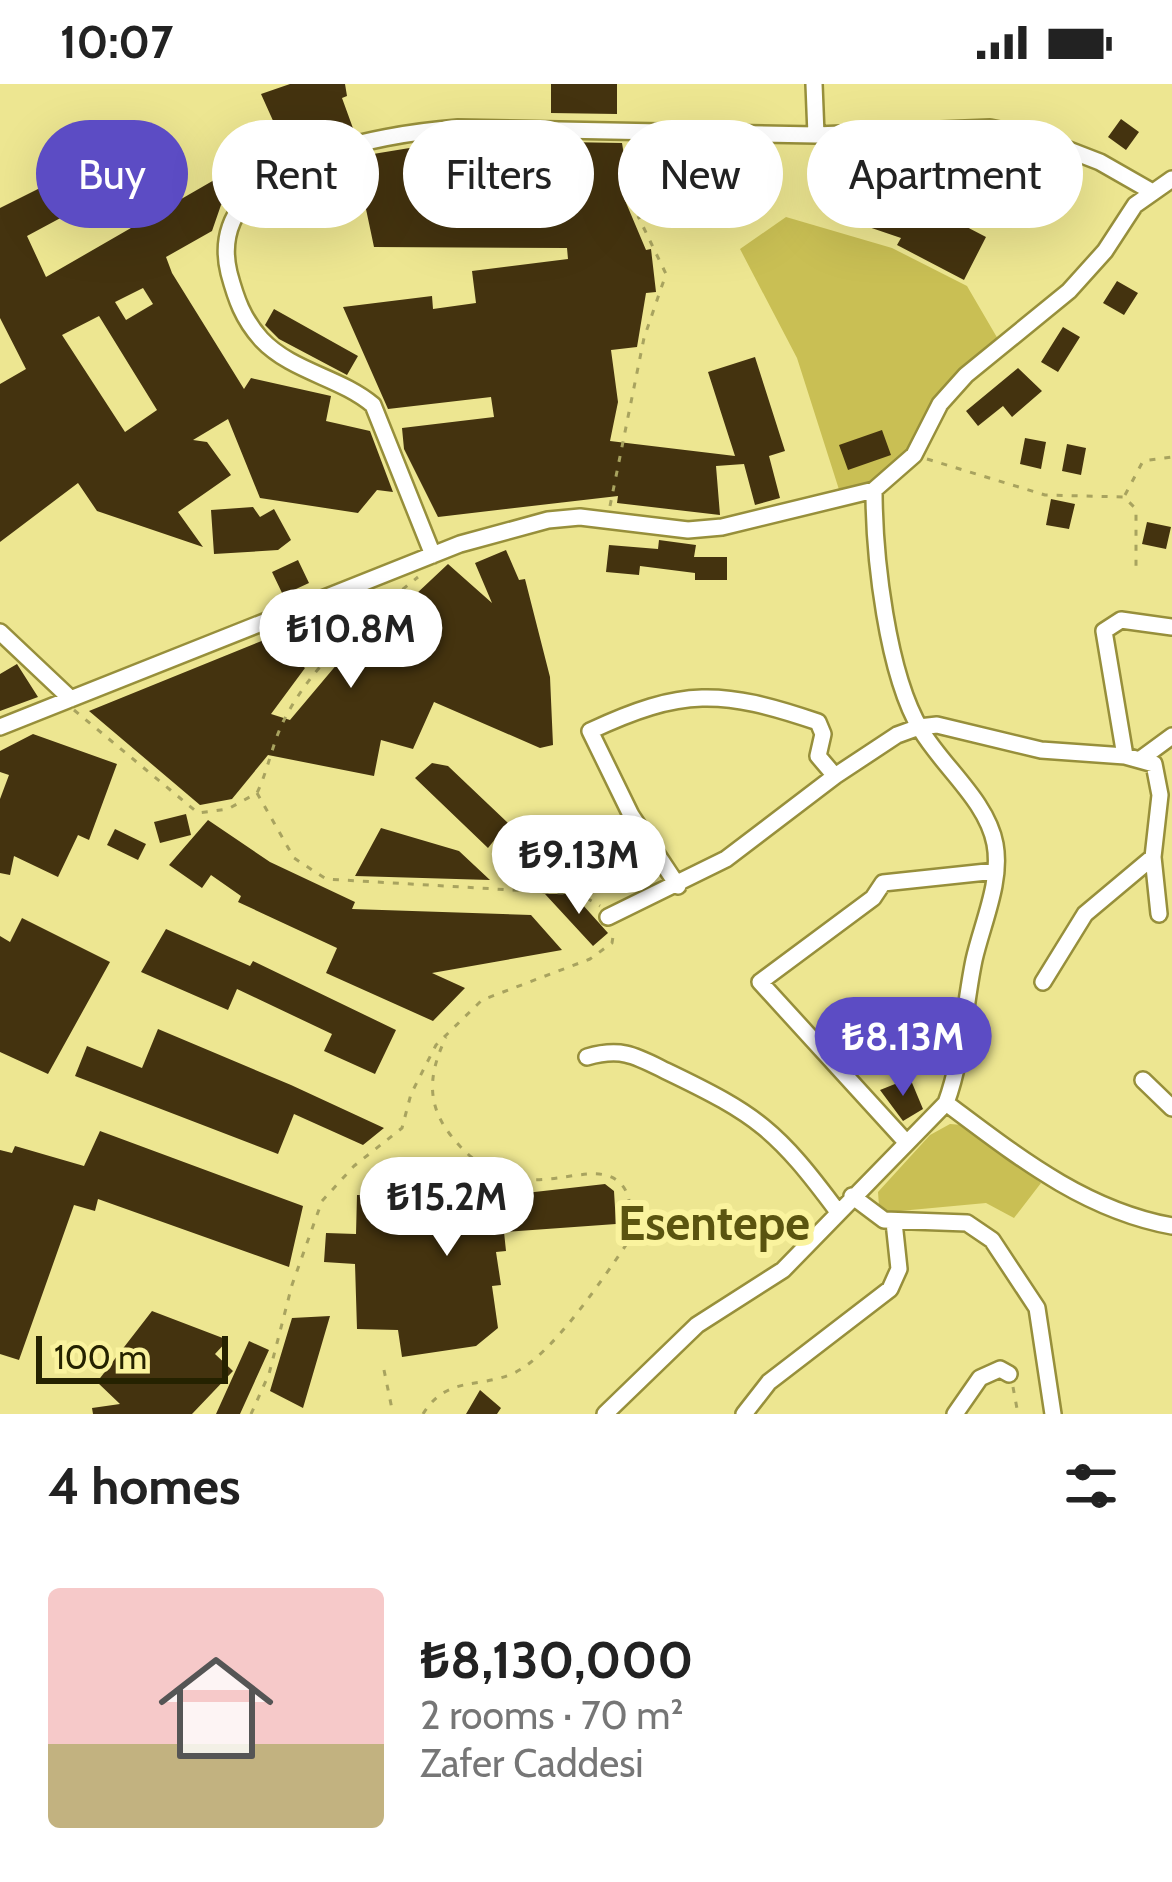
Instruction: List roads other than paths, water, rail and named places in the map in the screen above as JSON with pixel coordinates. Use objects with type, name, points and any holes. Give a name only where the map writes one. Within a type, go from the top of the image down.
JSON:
[{"type":"street","points":[[814,84],[815,120]]},
{"type":"street","points":[[433,555],[373,405],[292,364],[263,341],[238,309],[226,261],[227,234],[247,198],[276,176],[321,155],[401,132],[458,128],[807,135]]},
{"type":"street","points":[[1083,155],[1149,190]]},
{"type":"street","points":[[0,727],[433,555],[548,520],[608,519],[688,530],[722,527],[874,490],[914,455],[940,404],[967,375],[1069,292],[1149,190],[1172,179]]},
{"type":"street","points":[[605,1414],[697,1325],[783,1270],[946,1103],[996,871],[990,826],[919,727],[881,587],[874,490]]},
{"type":"street","points":[[1133,757],[1104,631],[1121,620],[1172,627]]},
{"type":"street","points":[[0,632],[68,700]]},
{"type":"street","points":[[678,886],[631,815],[590,731],[658,700],[709,697],[818,722],[823,734],[818,756],[835,776]]},
{"type":"street","points":[[608,917],[726,859],[897,734],[937,725],[1041,750],[1133,757],[1154,764],[1159,776],[1153,856],[1159,914]]},
{"type":"street","points":[[1133,757],[1172,736]]},
{"type":"street","points":[[1043,982],[1085,914],[1153,856]]},
{"type":"street","points":[[906,1142],[760,982],[873,898],[883,883],[996,871]]},
{"type":"street","points":[[587,1057],[611,1050],[637,1053],[762,1120],[838,1212]]},
{"type":"street","points":[[1143,1080],[1172,1108]]},
{"type":"street","points":[[946,1103],[1053,1182],[1143,1221],[1172,1226]]},
{"type":"street","points":[[852,1196],[894,1222],[967,1223],[992,1240],[1037,1308],[1058,1412]]},
{"type":"street","points":[[752,1410],[769,1382],[890,1289],[899,1270],[894,1222]]},
{"type":"street","points":[[955,1414],[980,1378],[1000,1370],[1009,1374]]},
{"type":"district","name":"Esentepe","points":[[714,1223]]}]
